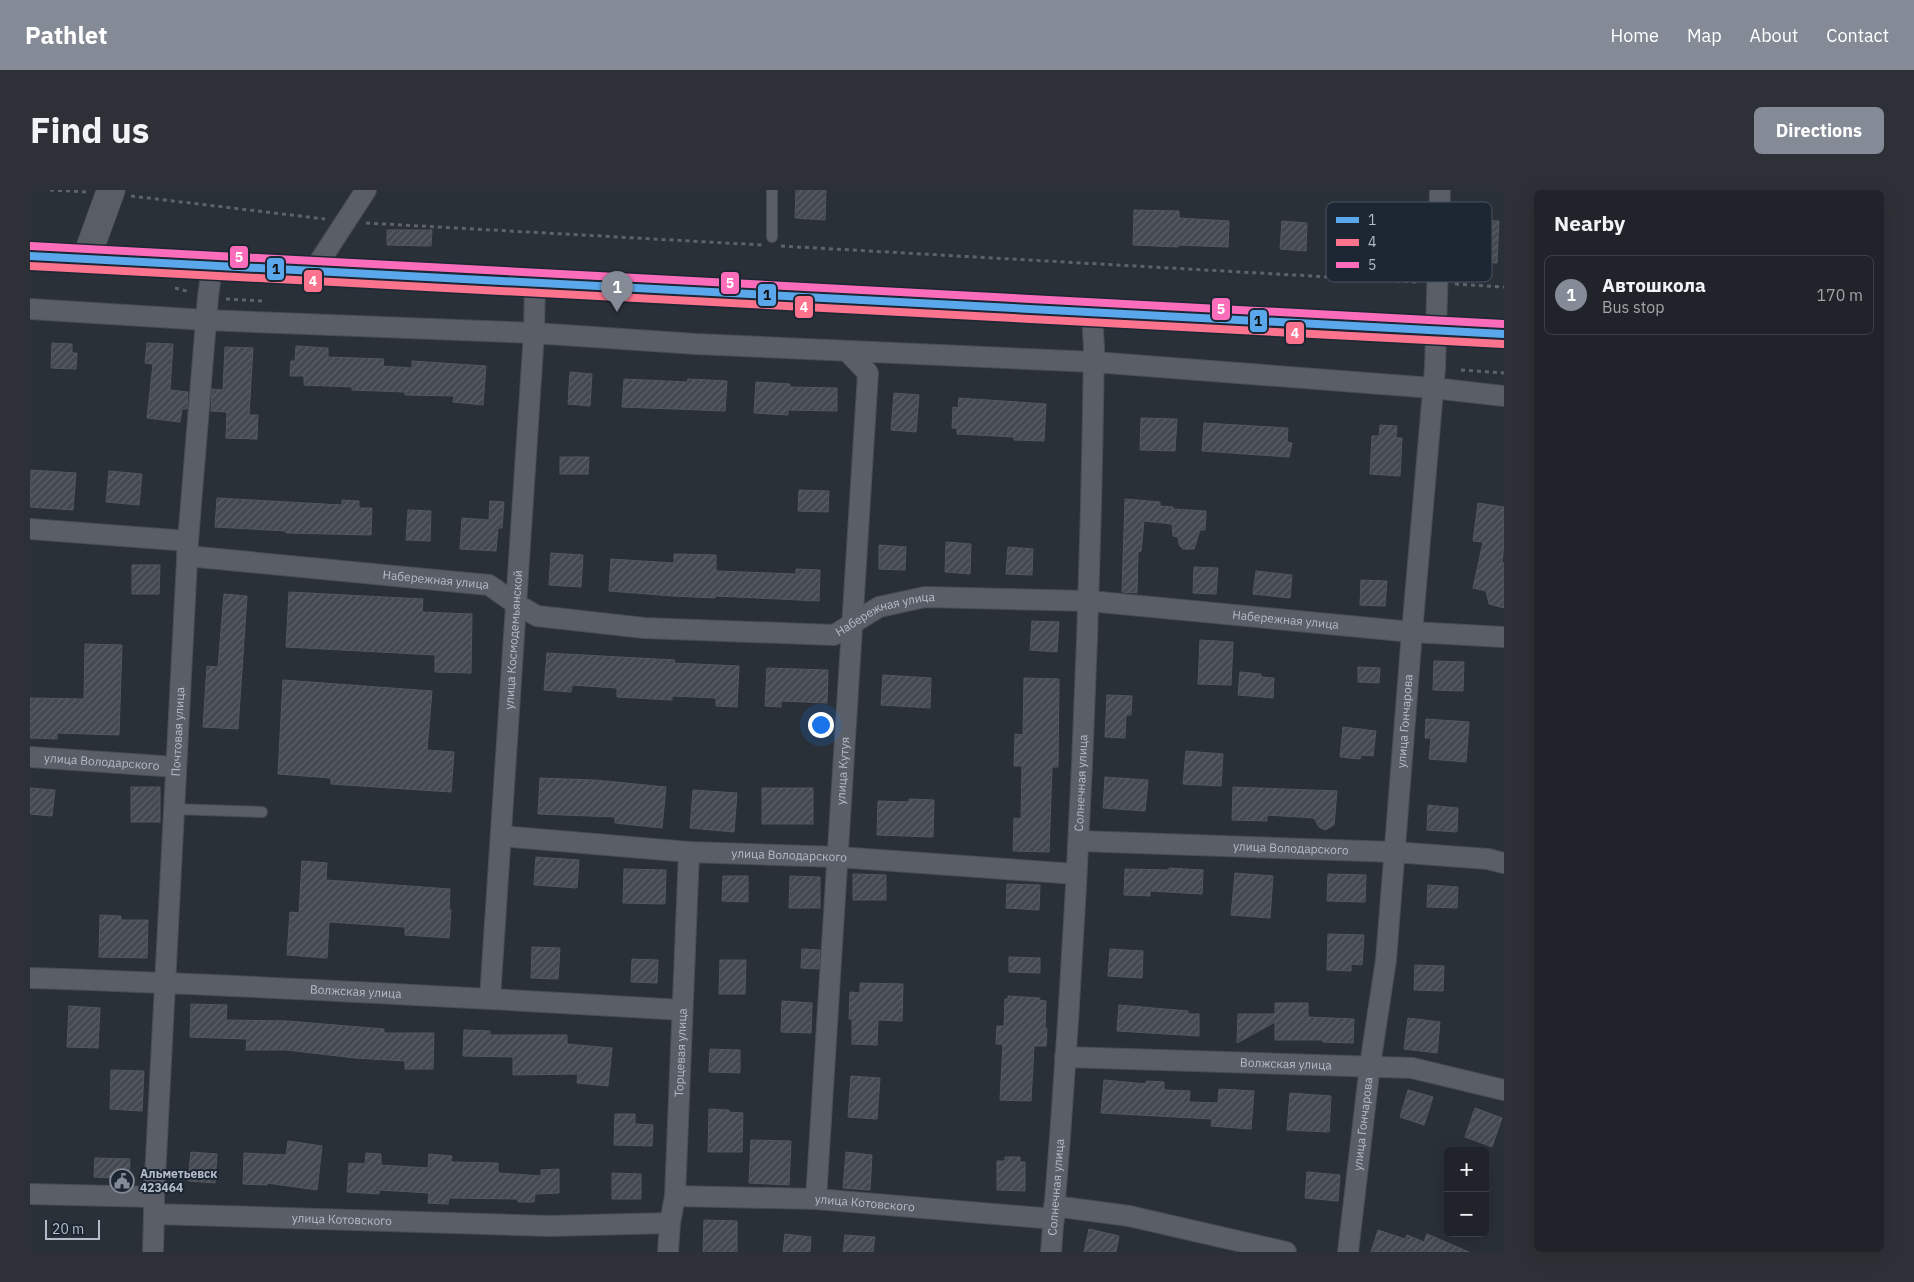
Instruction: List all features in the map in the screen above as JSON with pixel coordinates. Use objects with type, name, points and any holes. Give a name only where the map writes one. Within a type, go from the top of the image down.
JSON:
[{"type":"main road","points":[[86,259],[111,190]]},
{"type":"main road","points":[[30,256],[1504,334]]},
{"type":"street","points":[[314,270],[366,190]]},
{"type":"street","name":"Почтовая улица","points":[[153,1252],[164,982],[188,549],[212,266]]},
{"type":"street","name":"улица Космодемьянской","points":[[490,998],[534,333],[535,282]]},
{"type":"street","name":"улица Гончарова","points":[[1348,1252],[1370,1065],[1386,960],[1433,388],[1436,282]]},
{"type":"street","points":[[30,309],[206,320],[534,333],[696,344],[1094,362],[1433,388],[1504,396]]},
{"type":"street","name":"Солнечная улица","points":[[1051,1252],[1078,841],[1089,601],[1094,362],[1092,313]]},
{"type":"street","name":"улица Кутуя","points":[[816,1199],[868,373],[847,351]]},
{"type":"street","name":"Набережная улица","points":[[30,530],[488,585],[537,616],[644,628],[834,635],[853,625],[879,607],[925,597],[1089,601],[1412,632],[1504,637]]},
{"type":"street","name":"улица Володарского","points":[[30,757],[176,766]]},
{"type":"street","name":"улица Володарского","points":[[501,836],[689,852],[838,856],[1076,874]]},
{"type":"street","name":"улица Володарского","points":[[1078,841],[1394,852],[1488,859],[1504,863]]},
{"type":"street","name":"Торцевая улица","points":[[668,1252],[670,1223],[675,1196],[689,852]]},
{"type":"street","name":"Волжская улица","points":[[30,978],[164,982],[490,998],[682,1010]]},
{"type":"street","name":"Волжская улица","points":[[1065,1056],[1370,1065],[1412,1068],[1504,1090]]},
{"type":"street","name":"улица Котовского","points":[[30,1194],[154,1206],[549,1226],[670,1223]]},
{"type":"street","name":"улица Котовского","points":[[675,1196],[816,1199],[1129,1216],[1286,1252]]},
{"type":"lane","points":[[772,190],[772,237]]},
{"type":"lane","points":[[173,809],[262,812]]},
{"type":"building","points":[[796,190],[826,190],[825,220],[795,218]]},
{"type":"building","points":[[1134,210],[1179,211],[1179,218],[1229,221],[1228,247],[1133,245]]},
{"type":"building","points":[[1282,221],[1307,223],[1306,251],[1280,249]]},
{"type":"building","points":[[1492,221],[1499,221],[1497,263],[1492,263]]},
{"type":"building","points":[[387,230],[432,230],[431,246],[387,245]]},
{"type":"building","points":[[52,343],[72,344],[72,353],[77,353],[76,369],[51,368]]},
{"type":"building","points":[[147,343],[173,344],[170,390],[188,392],[187,409],[182,409],[180,422],[147,418],[153,364],[145,363]]},
{"type":"building","points":[[296,346],[328,348],[328,357],[384,359],[383,366],[412,368],[412,361],[486,366],[483,405],[453,402],[454,396],[405,395],[405,392],[352,390],[352,387],[304,385],[304,376],[290,376],[291,361],[295,361]]},
{"type":"building","points":[[225,347],[253,348],[249,415],[258,415],[257,439],[226,438],[227,412],[211,411],[212,389],[223,390]]},
{"type":"building","points":[[570,372],[592,374],[590,406],[568,404]]},
{"type":"building","points":[[624,379],[687,382],[688,379],[727,381],[725,411],[622,407]]},
{"type":"building","points":[[756,382],[790,384],[790,387],[837,388],[837,411],[788,410],[788,415],[754,413]]},
{"type":"building","points":[[894,393],[919,395],[916,432],[891,430]]},
{"type":"building","points":[[959,398],[1046,404],[1044,441],[1014,440],[1014,437],[957,434],[957,428],[952,428],[953,407],[958,408]]},
{"type":"building","points":[[1141,418],[1177,419],[1175,451],[1140,450]]},
{"type":"building","points":[[1204,423],[1288,428],[1287,442],[1292,443],[1289,457],[1202,451]]},
{"type":"building","points":[[1380,425],[1397,426],[1396,438],[1402,438],[1400,476],[1370,474],[1372,436],[1379,436]]},
{"type":"building","points":[[560,457],[589,457],[588,474],[560,474]]},
{"type":"building","points":[[31,470],[76,473],[73,510],[30,507]]},
{"type":"building","points":[[109,471],[142,474],[139,505],[106,502]]},
{"type":"building","points":[[799,490],[829,491],[828,512],[798,511]]},
{"type":"building","points":[[217,498],[342,505],[342,500],[359,501],[359,508],[372,508],[371,535],[286,533],[286,531],[215,527]]},
{"type":"building","points":[[1125,499],[1160,502],[1160,506],[1173,507],[1173,509],[1206,511],[1205,530],[1200,530],[1194,549],[1183,549],[1179,545],[1178,537],[1173,536],[1172,524],[1144,521],[1141,551],[1138,552],[1137,593],[1122,592]]},
{"type":"building","points":[[490,501],[504,502],[502,528],[498,528],[496,551],[460,549],[462,518],[489,520]]},
{"type":"building","points":[[1478,503],[1504,507],[1502,563],[1504,563],[1504,608],[1489,604],[1486,591],[1473,588],[1483,542],[1473,541]]},
{"type":"building","points":[[408,510],[431,511],[430,541],[406,540]]},
{"type":"building","points":[[946,542],[971,544],[970,574],[945,572]]},
{"type":"building","points":[[879,545],[906,547],[905,570],[879,569]]},
{"type":"building","points":[[1008,547],[1033,549],[1032,575],[1006,574]]},
{"type":"building","points":[[551,553],[583,555],[581,587],[549,585]]},
{"type":"building","points":[[674,554],[716,555],[716,571],[796,574],[796,569],[820,570],[819,601],[673,596],[609,591],[611,559],[674,563]]},
{"type":"building","points":[[132,565],[160,565],[159,594],[132,594]]},
{"type":"building","points":[[1194,567],[1218,568],[1216,594],[1193,593]]},
{"type":"building","points":[[1256,571],[1292,575],[1290,598],[1253,594]]},
{"type":"building","points":[[1361,580],[1387,581],[1385,606],[1360,605]]},
{"type":"building","points":[[289,592],[423,599],[422,612],[472,614],[471,673],[435,672],[435,655],[286,647]]},
{"type":"building","points":[[224,594],[247,596],[238,729],[203,727],[207,666],[218,667]]},
{"type":"building","points":[[1032,621],[1059,622],[1057,652],[1030,650]]},
{"type":"building","points":[[1200,640],[1233,642],[1231,685],[1198,684]]},
{"type":"building","points":[[85,644],[122,645],[119,735],[57,733],[57,739],[30,738],[30,698],[84,699]]},
{"type":"building","points":[[547,653],[675,660],[674,663],[739,666],[737,707],[716,706],[716,698],[672,696],[672,700],[617,697],[617,688],[572,685],[571,692],[544,690]]},
{"type":"building","points":[[1434,661],[1464,662],[1463,691],[1433,690]]},
{"type":"building","points":[[1358,667],[1380,668],[1379,683],[1358,682]]},
{"type":"building","points":[[767,668],[828,670],[827,703],[781,701],[781,707],[765,706]]},
{"type":"building","points":[[1240,672],[1261,674],[1261,677],[1274,678],[1273,698],[1238,695]]},
{"type":"building","points":[[883,675],[931,678],[930,708],[881,705]]},
{"type":"building","points":[[1024,678],[1059,679],[1058,767],[1052,767],[1049,852],[1013,851],[1014,818],[1021,819],[1022,766],[1014,766],[1015,734],[1023,735]]},
{"type":"building","points":[[283,680],[432,691],[427,750],[454,752],[451,792],[331,784],[331,778],[278,774]]},
{"type":"building","points":[[1107,695],[1132,696],[1131,715],[1126,715],[1125,738],[1105,737]]},
{"type":"building","points":[[1426,719],[1469,722],[1466,762],[1429,759],[1431,738],[1425,738]]},
{"type":"building","points":[[1343,727],[1376,731],[1373,756],[1361,755],[1360,759],[1340,757]]},
{"type":"building","points":[[1186,751],[1223,754],[1221,786],[1183,784]]},
{"type":"building","points":[[1105,777],[1148,780],[1145,811],[1103,808]]},
{"type":"building","points":[[540,778],[595,780],[666,787],[662,828],[615,823],[615,817],[538,814]]},
{"type":"building","points":[[131,787],[160,787],[160,822],[131,822]]},
{"type":"building","points":[[1233,787],[1337,791],[1334,825],[1325,830],[1319,827],[1314,818],[1267,815],[1267,821],[1232,820]]},
{"type":"building","points":[[30,788],[55,790],[52,816],[30,814]]},
{"type":"building","points":[[762,788],[813,788],[813,824],[762,824]]},
{"type":"building","points":[[693,790],[737,793],[734,832],[690,828]]},
{"type":"building","points":[[909,799],[934,800],[933,837],[877,835],[878,801],[909,802]]},
{"type":"building","points":[[1428,805],[1458,808],[1457,832],[1427,830]]},
{"type":"building","points":[[536,857],[579,860],[577,888],[534,885]]},
{"type":"building","points":[[302,861],[327,863],[326,880],[450,889],[449,938],[405,935],[405,927],[329,922],[327,958],[287,955],[290,912],[299,913]]},
{"type":"building","points":[[1169,868],[1203,870],[1202,894],[1150,891],[1150,896],[1124,895],[1125,869],[1169,870]]},
{"type":"building","points":[[624,869],[666,870],[665,904],[623,903]]},
{"type":"building","points":[[1235,873],[1273,876],[1270,918],[1231,915]]},
{"type":"building","points":[[853,874],[886,875],[886,900],[853,900]]},
{"type":"building","points":[[1328,874],[1366,875],[1365,902],[1327,901]]},
{"type":"building","points":[[723,876],[748,876],[748,902],[722,901]]},
{"type":"building","points":[[790,876],[820,877],[820,908],[789,908]]},
{"type":"building","points":[[1007,884],[1040,885],[1039,910],[1006,908]]},
{"type":"building","points":[[1428,885],[1458,887],[1457,908],[1427,907]]},
{"type":"building","points":[[100,915],[121,916],[121,920],[148,920],[147,958],[99,957]]},
{"type":"building","points":[[1328,934],[1364,935],[1362,965],[1351,964],[1351,971],[1327,970]]},
{"type":"building","points":[[532,947],[560,948],[558,979],[531,978]]},
{"type":"building","points":[[802,949],[820,950],[819,969],[801,968]]},
{"type":"building","points":[[1110,949],[1143,951],[1142,978],[1108,976]]},
{"type":"building","points":[[1009,957],[1040,958],[1040,973],[1009,972]]},
{"type":"building","points":[[632,959],[658,960],[657,983],[631,982]]},
{"type":"building","points":[[720,960],[746,960],[745,994],[719,994]]},
{"type":"building","points":[[1415,965],[1444,966],[1443,991],[1414,990]]},
{"type":"building","points":[[860,983],[903,984],[902,1021],[878,1020],[877,1045],[852,1044],[852,1019],[849,1019],[850,992],[860,993]]},
{"type":"building","points":[[1008,996],[1040,998],[1039,1000],[1046,1001],[1046,1046],[1034,1046],[1031,1101],[1000,1100],[1003,1044],[996,1044],[997,1026],[1004,1026],[1005,999],[1008,999]]},
{"type":"building","points":[[782,1001],[812,1003],[811,1033],[781,1032]]},
{"type":"building","points":[[1275,1003],[1308,1003],[1308,1017],[1354,1019],[1353,1043],[1323,1042],[1323,1040],[1275,1040],[1275,1022],[1237,1043],[1238,1014],[1275,1014]]},
{"type":"building","points":[[191,1004],[227,1005],[226,1020],[287,1021],[384,1029],[384,1033],[434,1033],[433,1069],[405,1069],[405,1061],[355,1058],[287,1050],[246,1050],[247,1039],[190,1037]]},
{"type":"building","points":[[1119,1005],[1188,1011],[1188,1014],[1199,1014],[1199,1036],[1117,1031]]},
{"type":"building","points":[[69,1006],[100,1008],[98,1048],[67,1047]]},
{"type":"building","points":[[1408,1018],[1440,1022],[1437,1053],[1404,1049]]},
{"type":"building","points":[[464,1030],[490,1031],[490,1035],[567,1035],[567,1044],[612,1048],[608,1086],[577,1083],[578,1074],[513,1075],[513,1057],[463,1056]]},
{"type":"building","points":[[710,1049],[740,1050],[740,1073],[709,1072]]},
{"type":"building","points":[[111,1070],[144,1071],[142,1111],[110,1109]]},
{"type":"building","points":[[851,1076],[880,1078],[877,1119],[848,1117]]},
{"type":"building","points":[[1104,1080],[1146,1084],[1146,1081],[1164,1082],[1164,1090],[1190,1091],[1189,1102],[1218,1103],[1219,1089],[1254,1091],[1251,1129],[1211,1126],[1212,1119],[1101,1113]]},
{"type":"building","points":[[1408,1090],[1433,1097],[1424,1125],[1400,1117]]},
{"type":"building","points":[[1290,1093],[1331,1096],[1329,1132],[1287,1130]]},
{"type":"building","points":[[1475,1108],[1502,1118],[1492,1147],[1465,1137]]},
{"type":"building","points":[[709,1109],[743,1113],[742,1152],[708,1152]]},
{"type":"building","points":[[615,1114],[635,1114],[635,1124],[653,1125],[652,1146],[614,1145]]},
{"type":"building","points":[[751,1140],[791,1141],[789,1185],[749,1183]]},
{"type":"building","points":[[288,1141],[322,1146],[317,1190],[267,1183],[267,1185],[243,1184],[244,1153],[286,1155]]},
{"type":"building","points":[[191,1152],[217,1154],[215,1183],[188,1181]]},
{"type":"building","points":[[846,1152],[872,1155],[870,1190],[843,1188]]},
{"type":"building","points":[[366,1153],[381,1154],[381,1165],[428,1168],[429,1154],[452,1156],[451,1162],[498,1163],[498,1173],[541,1176],[541,1170],[559,1169],[559,1193],[535,1194],[534,1202],[518,1202],[518,1199],[449,1198],[448,1204],[428,1203],[429,1193],[379,1190],[379,1194],[347,1192],[349,1163],[365,1164]]},
{"type":"building","points":[[1005,1157],[1020,1157],[1020,1162],[1025,1162],[1025,1191],[997,1190],[997,1161],[1005,1161]]},
{"type":"building","points":[[95,1158],[130,1159],[129,1185],[115,1184],[115,1178],[94,1177]]},
{"type":"building","points":[[1307,1172],[1340,1175],[1338,1201],[1305,1198]]},
{"type":"building","points":[[612,1173],[641,1174],[641,1199],[612,1199]]},
{"type":"building","points":[[704,1220],[737,1221],[737,1252],[703,1252]]},
{"type":"building","points":[[1089,1229],[1119,1236],[1116,1252],[1084,1252]]},
{"type":"building","points":[[1378,1230],[1405,1239],[1407,1235],[1424,1242],[1427,1234],[1469,1252],[1371,1252]]},
{"type":"building","points":[[785,1234],[811,1237],[810,1252],[783,1252]]},
{"type":"building","points":[[845,1235],[875,1237],[873,1252],[843,1252]]},
{"type":"transit line","name":"5","points":[[31,246],[1504,324]]},
{"type":"transit line","name":"1","points":[[30,256],[1504,334]]},
{"type":"transit line","name":"4","points":[[30,266],[1503,344]]},
{"type":"place","name":"Автошкола","points":[[617,312]]},
{"type":"place","name":"Альметьевск 423464","points":[[122,1181]]}]
